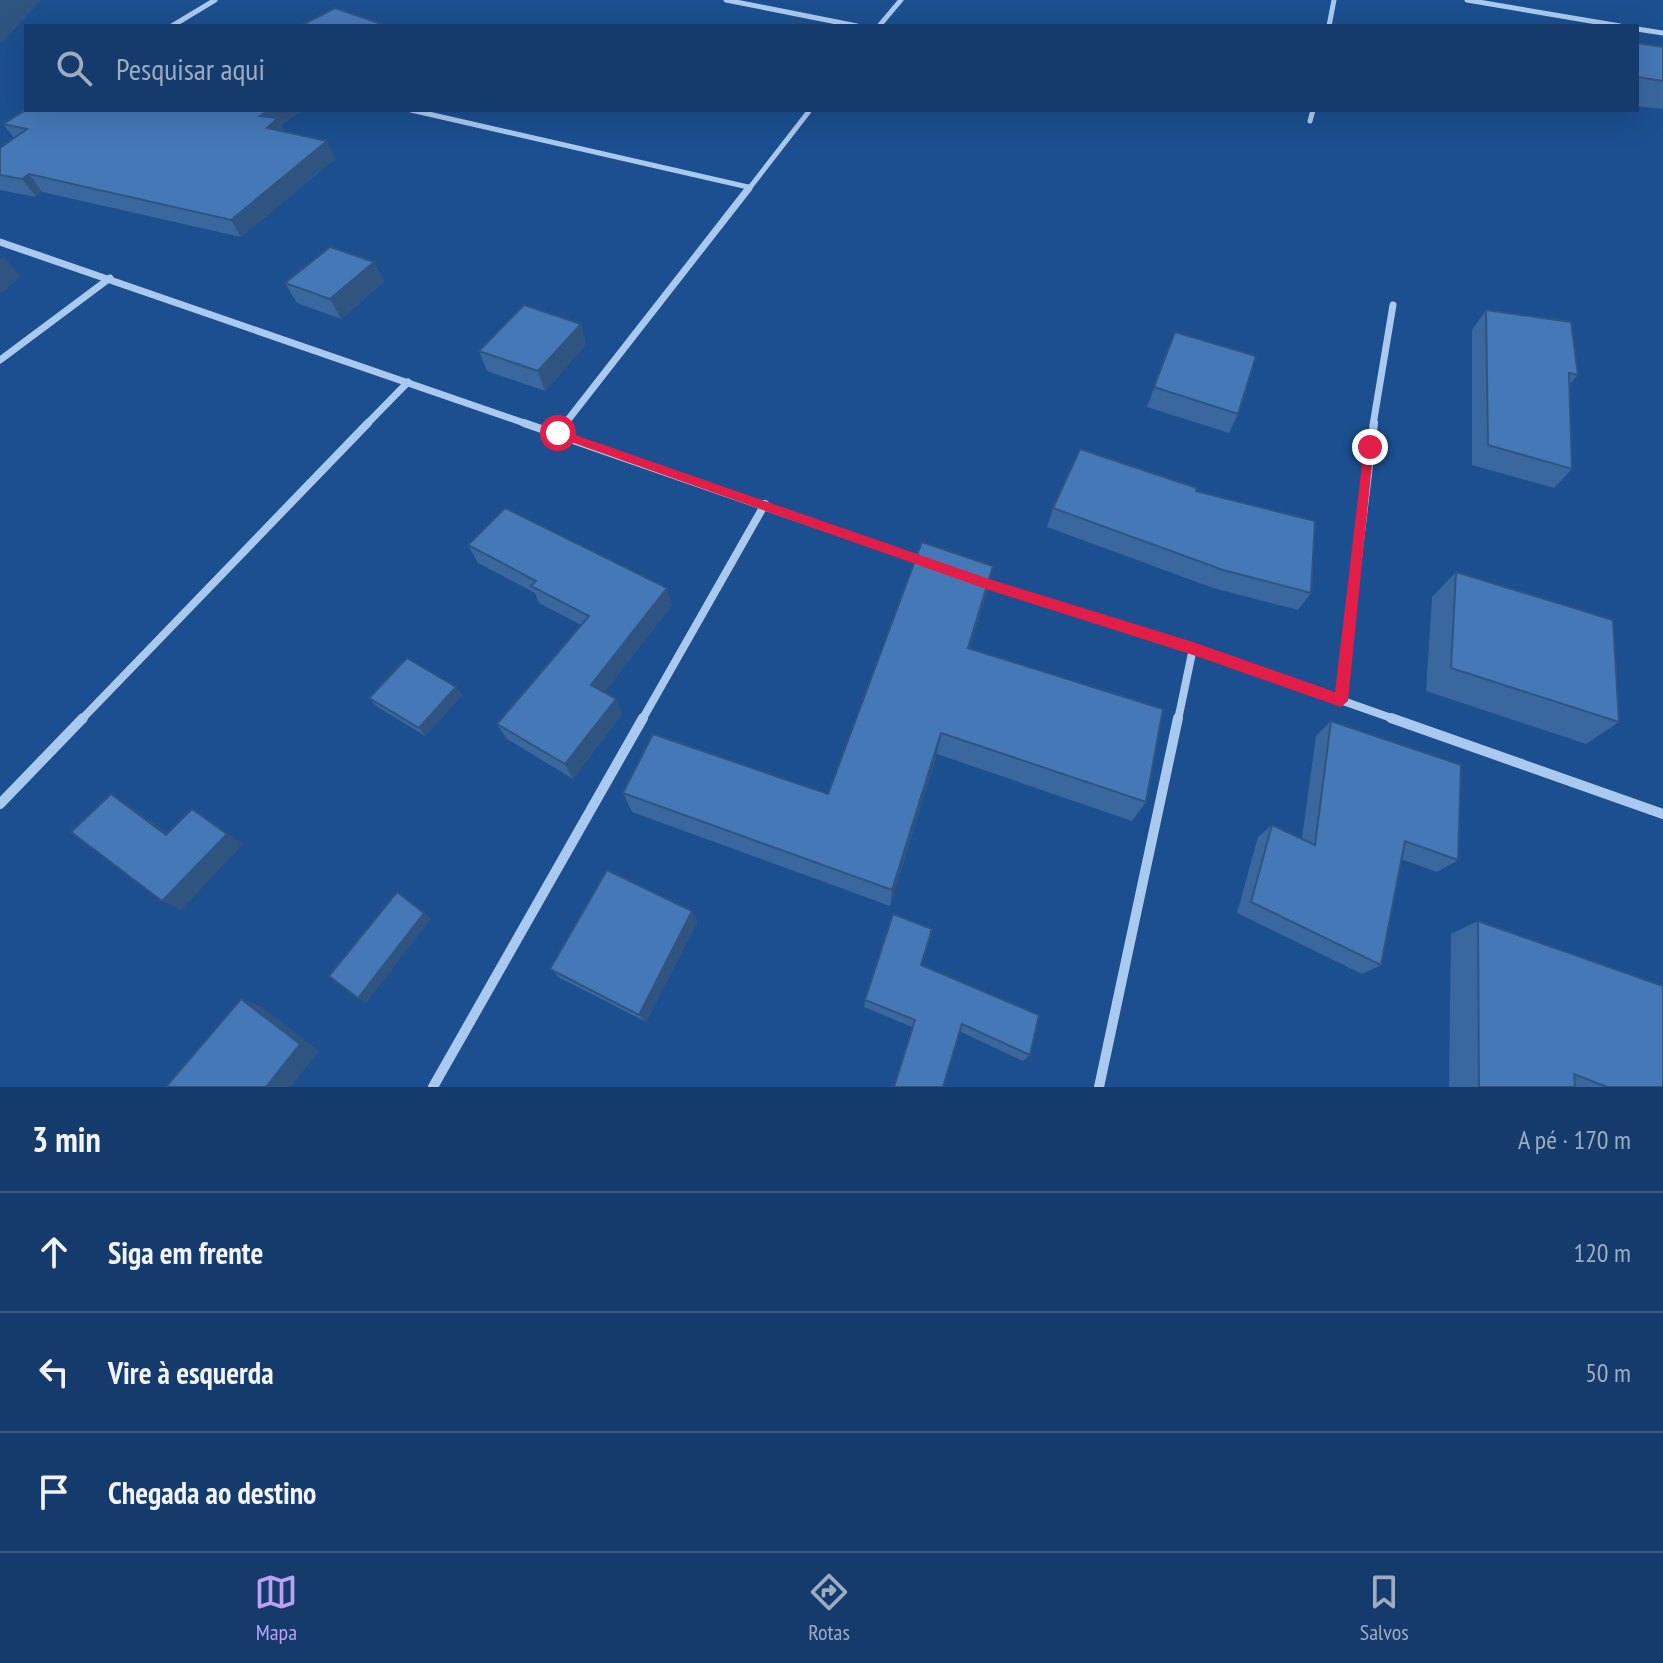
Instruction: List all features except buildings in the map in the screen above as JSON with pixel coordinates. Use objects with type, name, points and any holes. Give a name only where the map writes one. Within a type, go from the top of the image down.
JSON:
[{"type":"street","points":[[175,24],[215,0]]},
{"type":"street","points":[[726,0],[847,24]]},
{"type":"street","points":[[881,24],[901,0]]},
{"type":"street","points":[[1329,24],[1334,0]]},
{"type":"street","points":[[1467,0],[1608,24]]},
{"type":"street","points":[[1639,29],[1663,33]]},
{"type":"street","points":[[420,112],[748,187]]},
{"type":"street","points":[[558,433],[808,112]]},
{"type":"street","points":[[1310,121],[1312,112]]},
{"type":"street","points":[[0,242],[929,563]]},
{"type":"street","points":[[0,360],[110,278]]},
{"type":"street","points":[[1341,701],[1370,447],[1393,305]]},
{"type":"street","points":[[0,804],[408,382]]},
{"type":"street","points":[[433,1087],[765,504]]},
{"type":"street","points":[[974,579],[1193,648],[1663,814]]},
{"type":"street","points":[[1099,1087],[1193,648]]},
{"type":"route","points":[[558,433],[989,585],[1193,648],[1341,701],[1370,447]]}]
